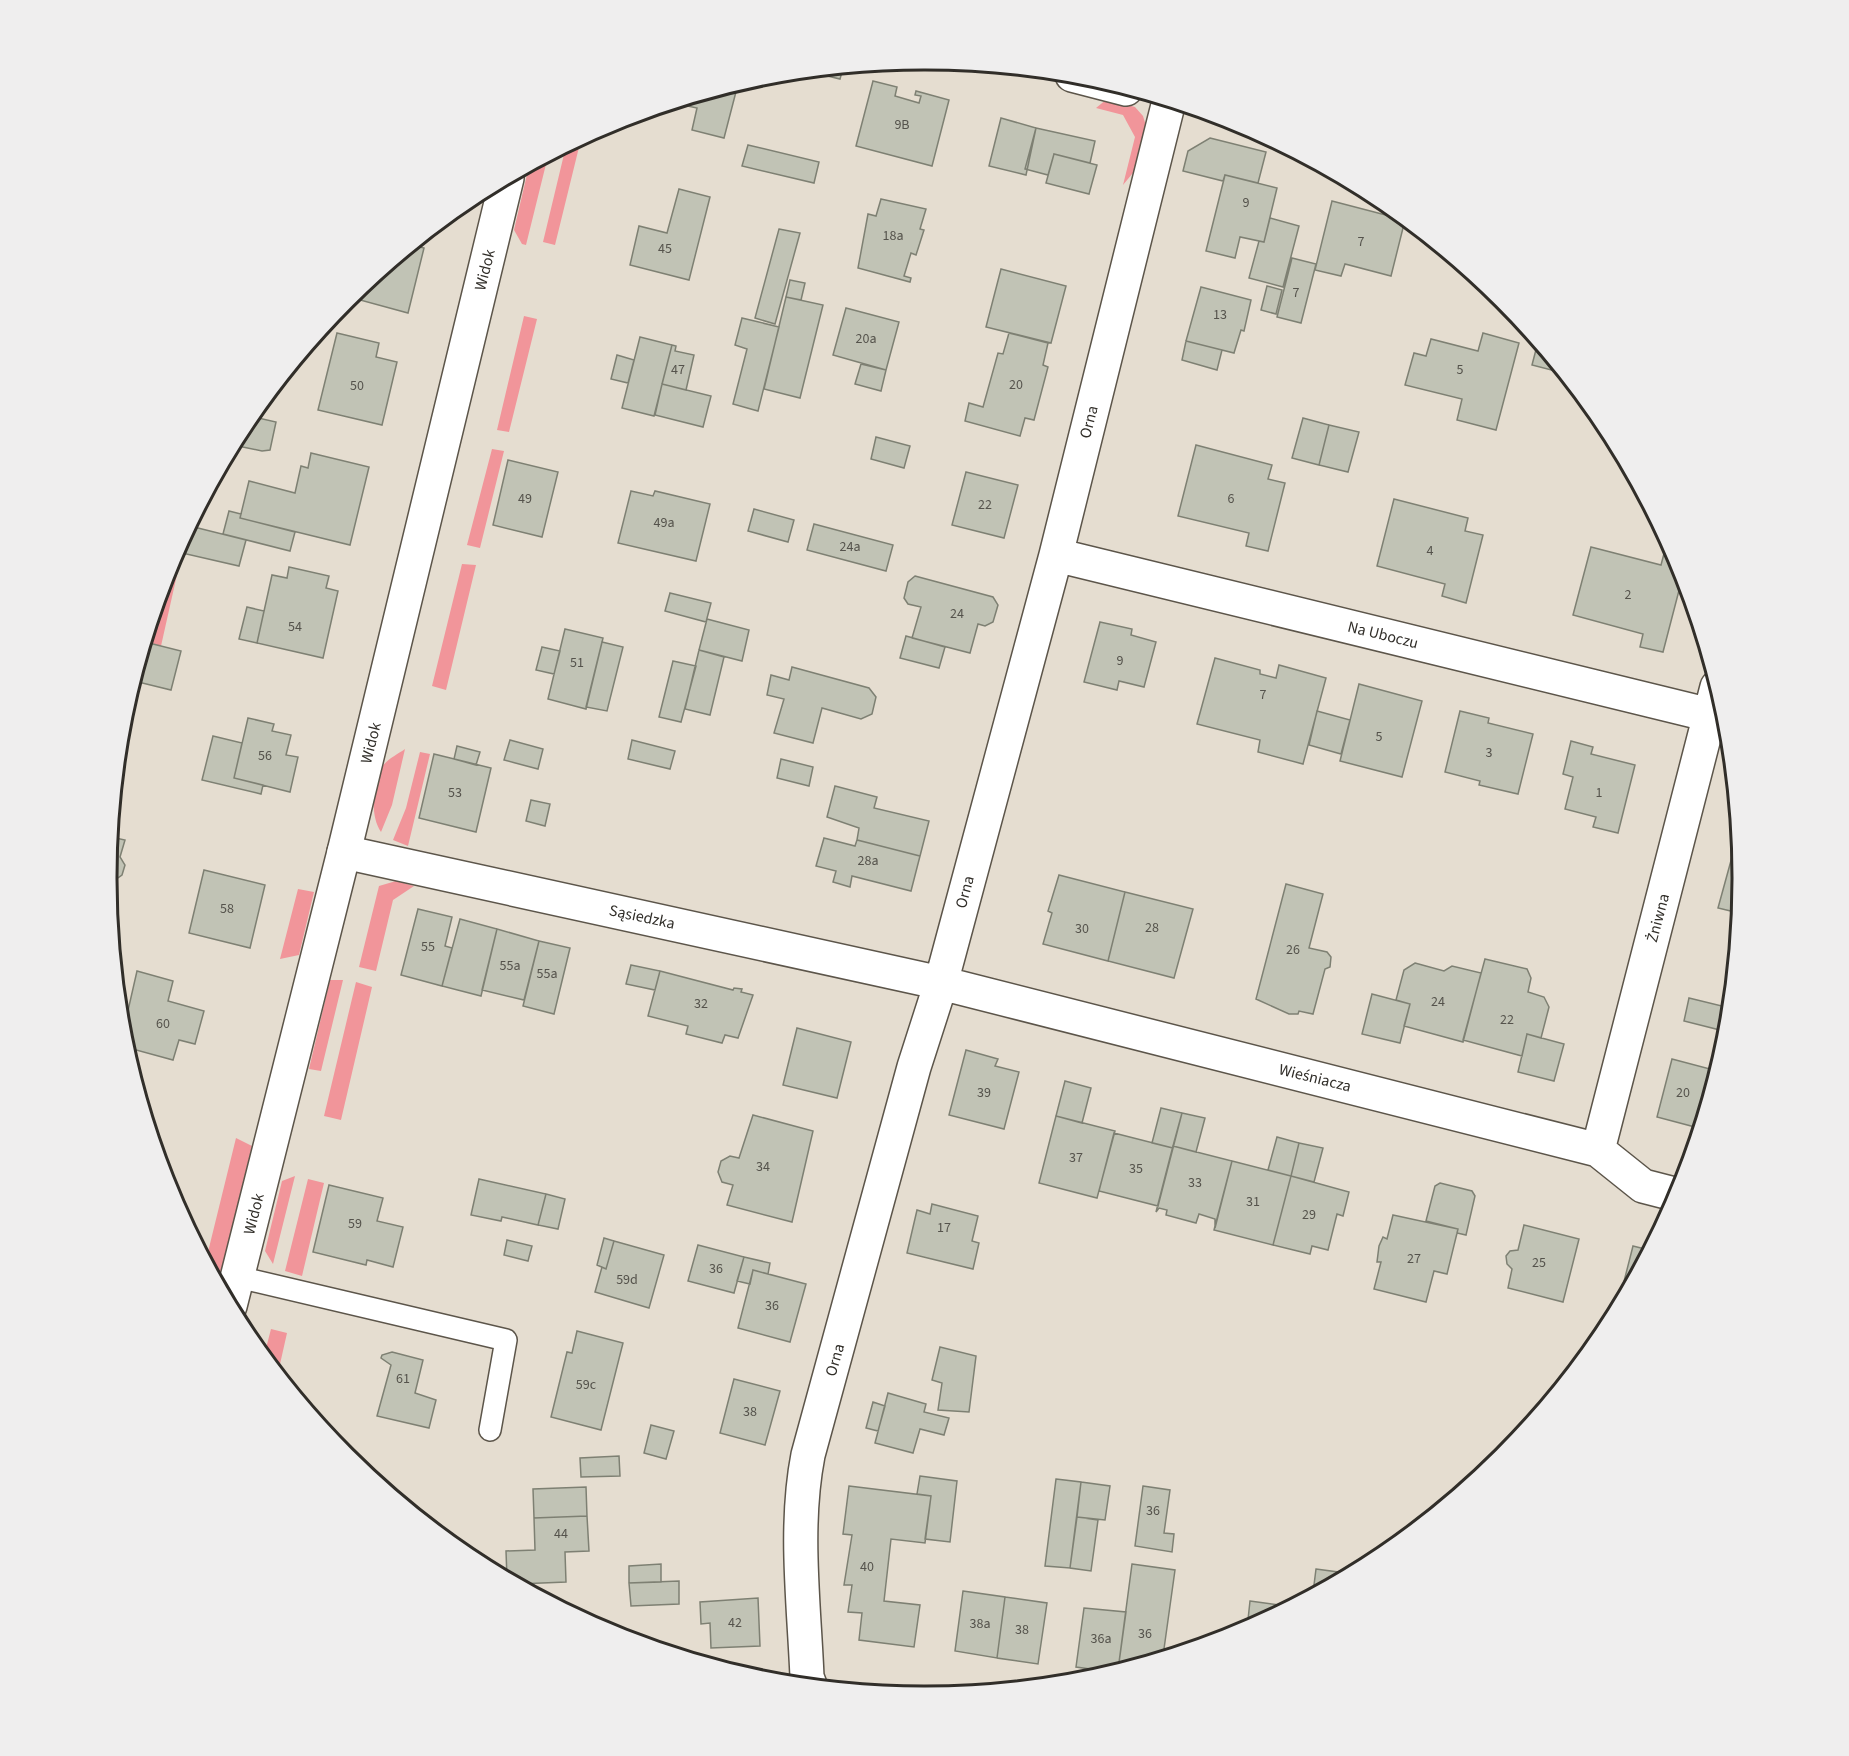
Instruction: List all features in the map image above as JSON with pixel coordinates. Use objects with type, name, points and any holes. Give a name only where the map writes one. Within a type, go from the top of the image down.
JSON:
[{"type":"street","name":"Orna","points":[[807,1677],[802,1492],[808,1455],[914,1067],[941,983],[1056,555],[1166,108]]},
{"type":"street","name":"Widok","points":[[234,1292],[344,852],[504,189]]},
{"type":"street","name":"Na Uboczu","points":[[1056,555],[1711,700]]},
{"type":"street","name":"Żniwna","points":[[1598,1150],[1713,706]]},
{"type":"street","name":"Sąsiedzka","points":[[344,852],[941,983]]},
{"type":"street","name":"Wieśniacza","points":[[941,983],[1598,1150],[1643,1186],[1668,1193]]},
{"type":"lane","points":[[234,1292],[506,1340],[490,1430]]},
{"type":"shaded area","points":[[1107,99],[1135,107],[1143,116],[1147,129],[1137,168],[1123,185],[1135,137],[1123,115],[1096,108]]},
{"type":"shaded area","points":[[579,149],[555,245],[543,242],[564,156]]},
{"type":"shaded area","points":[[546,166],[526,245],[522,244],[514,230],[527,176]]},
{"type":"shaded area","points":[[524,316],[537,319],[509,432],[497,430]]},
{"type":"shaded area","points":[[492,449],[504,451],[480,548],[467,545]]},
{"type":"shaded area","points":[[462,564],[476,565],[446,690],[432,686]]},
{"type":"shaded area","points":[[179,568],[161,646],[152,644]]},
{"type":"shaded area","points":[[405,749],[392,805],[381,832],[374,809],[376,783],[384,764]]},
{"type":"shaded area","points":[[420,752],[430,754],[408,846],[393,840],[406,808]]},
{"type":"shaded area","points":[[396,881],[414,886],[393,900],[376,971],[359,967],[379,886]]},
{"type":"shaded area","points":[[298,889],[314,892],[299,955],[280,959]]},
{"type":"shaded area","points":[[330,980],[343,980],[321,1071],[309,1069]]},
{"type":"shaded area","points":[[356,982],[372,987],[341,1120],[324,1116]]},
{"type":"shaded area","points":[[236,1138],[252,1146],[221,1274],[208,1251]]},
{"type":"shaded area","points":[[295,1176],[273,1264],[265,1251],[282,1181]]},
{"type":"shaded area","points":[[308,1179],[324,1183],[302,1276],[285,1271]]},
{"type":"shaded area","points":[[271,1329],[287,1333],[280,1364],[267,1346]]},
{"type":"building","points":[[841,75],[840,79],[828,76]]},
{"type":"building","points":[[873,81],[897,87],[895,96],[919,103],[921,96],[915,95],[916,91],[949,100],[932,166],[856,146]]},
{"type":"building","points":[[736,93],[724,138],[692,130],[697,108],[688,106]]},
{"type":"building","points":[[1001,118],[1036,128],[1026,175],[989,166]]},
{"type":"building","points":[[1036,128],[1095,141],[1090,163],[1054,154],[1048,175],[1025,169]]},
{"type":"building","points":[[1210,138],[1266,152],[1258,183],[1225,175],[1223,181],[1183,171],[1188,151]]},
{"type":"building","points":[[748,145],[819,162],[814,183],[742,166]]},
{"type":"building","points":[[1054,154],[1097,165],[1089,194],[1046,183]]},
{"type":"building","points":[[1225,175],[1277,188],[1264,242],[1240,237],[1235,258],[1206,251]]},
{"type":"building","points":[[679,189],[710,197],[689,280],[630,265],[639,226],[667,233]]},
{"type":"building","points":[[881,199],[926,209],[920,229],[924,230],[916,255],[911,253],[904,276],[911,278],[910,282],[858,268],[868,214],[876,216]]},
{"type":"building","points":[[1332,201],[1384,214],[1403,228],[1391,276],[1345,264],[1341,276],[1315,270]]},
{"type":"building","points":[[1270,218],[1299,226],[1283,287],[1249,278],[1259,241],[1264,242]]},
{"type":"building","points":[[779,229],[800,233],[775,324],[755,318]]},
{"type":"building","points":[[421,247],[424,248],[408,313],[361,300]]},
{"type":"building","points":[[1292,258],[1316,264],[1301,323],[1277,317]]},
{"type":"building","points":[[1001,269],[1066,286],[1051,343],[986,327]]},
{"type":"building","points":[[790,280],[805,283],[801,300],[786,297]]},
{"type":"building","points":[[1267,286],[1282,290],[1276,314],[1261,310]]},
{"type":"building","points":[[1201,287],[1251,300],[1244,331],[1241,330],[1234,353],[1186,341]]},
{"type":"building","points":[[786,297],[823,305],[800,398],[764,389]]},
{"type":"building","points":[[846,308],[899,322],[886,370],[833,355]]},
{"type":"building","points":[[742,318],[779,327],[758,411],[733,404],[747,349],[735,345]]},
{"type":"building","points":[[337,333],[379,343],[376,357],[397,362],[382,425],[318,410]]},
{"type":"building","points":[[1009,333],[1048,343],[1043,365],[1048,367],[1034,420],[1025,418],[1020,436],[965,421],[969,403],[983,407],[998,353],[1003,354]]},
{"type":"building","points":[[1483,333],[1519,343],[1496,430],[1457,420],[1462,399],[1405,385],[1414,353],[1426,356],[1431,339],[1478,351]]},
{"type":"building","points":[[640,337],[672,345],[654,416],[622,408]]},
{"type":"building","points":[[1186,341],[1222,350],[1217,370],[1182,360]]},
{"type":"building","points":[[672,345],[676,346],[675,351],[694,355],[686,390],[662,384]]},
{"type":"building","points":[[1536,351],[1552,370],[1532,365]]},
{"type":"building","points":[[617,355],[634,360],[628,383],[611,379]]},
{"type":"building","points":[[861,364],[886,370],[881,391],[855,384]]},
{"type":"building","points":[[662,384],[711,396],[703,427],[655,415]]},
{"type":"building","points":[[261,418],[276,422],[270,450],[262,451],[242,447]]},
{"type":"building","points":[[1303,418],[1329,425],[1319,465],[1292,458]]},
{"type":"building","points":[[1329,425],[1359,432],[1348,472],[1319,465]]},
{"type":"building","points":[[876,437],[910,446],[904,468],[871,459]]},
{"type":"building","points":[[1196,445],[1272,465],[1268,479],[1285,483],[1268,551],[1246,546],[1249,533],[1178,516]]},
{"type":"building","points":[[311,453],[369,467],[350,545],[240,518],[249,481],[295,493],[301,466],[308,468]]},
{"type":"building","points":[[508,460],[558,472],[542,537],[493,525]]},
{"type":"building","points":[[966,472],[1018,485],[1004,538],[952,525]]},
{"type":"building","points":[[631,491],[653,496],[655,491],[710,504],[696,561],[618,543]]},
{"type":"building","points":[[1394,499],[1468,518],[1465,531],[1483,535],[1466,603],[1442,596],[1445,584],[1377,566]]},
{"type":"building","points":[[754,509],[794,520],[788,542],[748,531]]},
{"type":"building","points":[[229,511],[241,514],[240,518],[295,532],[290,551],[223,534]]},
{"type":"building","points":[[814,524],[893,545],[886,571],[807,550]]},
{"type":"building","points":[[197,528],[246,540],[239,566],[185,554]]},
{"type":"building","points":[[1591,547],[1661,565],[1664,554],[1679,591],[1663,652],[1640,647],[1643,634],[1573,615]]},
{"type":"building","points":[[289,567],[329,576],[326,588],[338,591],[323,658],[257,643],[272,575],[287,578]]},
{"type":"building","points":[[915,576],[993,597],[998,605],[993,622],[985,626],[978,624],[970,653],[912,638],[921,607],[908,604],[904,598],[908,582]]},
{"type":"building","points":[[670,593],[711,603],[706,622],[665,611]]},
{"type":"building","points":[[247,607],[264,611],[257,643],[239,639]]},
{"type":"building","points":[[707,619],[749,630],[742,661],[699,650]]},
{"type":"building","points":[[1100,622],[1132,629],[1131,635],[1156,642],[1144,687],[1119,681],[1117,690],[1084,682]]},
{"type":"building","points":[[565,629],[603,638],[586,709],[548,699]]},
{"type":"building","points":[[906,636],[945,647],[939,668],[900,658]]},
{"type":"building","points":[[602,642],[623,647],[607,711],[586,707]]},
{"type":"building","points":[[152,644],[181,651],[171,690],[142,683]]},
{"type":"building","points":[[542,647],[560,651],[554,674],[536,670]]},
{"type":"building","points":[[699,650],[724,657],[710,715],[685,709]]},
{"type":"building","points":[[1215,658],[1260,670],[1260,674],[1276,678],[1279,665],[1326,678],[1303,764],[1258,752],[1260,740],[1197,724]]},
{"type":"building","points":[[673,661],[696,666],[681,722],[659,717]]},
{"type":"building","points":[[792,667],[869,688],[876,697],[872,714],[861,719],[822,708],[813,743],[774,733],[784,699],[767,695],[771,675],[789,680]]},
{"type":"building","points":[[1359,684],[1422,701],[1402,777],[1340,761]]},
{"type":"building","points":[[1317,711],[1350,720],[1341,754],[1309,745]]},
{"type":"building","points":[[1460,711],[1489,718],[1488,723],[1533,734],[1518,794],[1479,785],[1480,781],[1445,772]]},
{"type":"building","points":[[248,718],[274,724],[272,731],[291,735],[286,755],[298,757],[290,792],[234,778]]},
{"type":"building","points":[[213,736],[242,743],[234,778],[263,785],[261,794],[202,780]]},
{"type":"building","points":[[510,740],[543,749],[538,769],[504,760]]},
{"type":"building","points":[[632,740],[675,751],[670,769],[628,759]]},
{"type":"building","points":[[1571,741],[1593,747],[1591,754],[1635,765],[1618,833],[1593,827],[1596,817],[1565,809],[1573,777],[1563,774]]},
{"type":"building","points":[[457,746],[480,752],[476,765],[454,759]]},
{"type":"building","points":[[434,754],[491,768],[476,832],[419,818]]},
{"type":"building","points":[[781,759],[813,767],[809,786],[777,778]]},
{"type":"building","points":[[835,786],[877,797],[874,808],[929,821],[920,856],[857,840],[859,828],[827,817]]},
{"type":"building","points":[[531,800],[550,804],[545,826],[526,821]]},
{"type":"building","points":[[824,838],[855,846],[857,840],[920,856],[911,891],[852,876],[850,887],[833,882],[836,871],[816,866]]},
{"type":"building","points":[[118,839],[125,840],[120,857],[125,865],[122,875],[117,879]]},
{"type":"building","points":[[1731,860],[1731,911],[1718,908]]},
{"type":"building","points":[[204,870],[265,885],[250,948],[189,933]]},
{"type":"building","points":[[1059,875],[1125,892],[1108,961],[1043,944],[1052,913],[1048,911]]},
{"type":"building","points":[[1286,884],[1323,894],[1309,948],[1327,952],[1331,957],[1330,967],[1325,969],[1313,1014],[1299,1011],[1298,1014],[1289,1014],[1256,999]]},
{"type":"building","points":[[1125,892],[1193,909],[1174,978],[1108,961]]},
{"type":"building","points":[[418,909],[452,917],[445,946],[452,948],[442,986],[401,975]]},
{"type":"building","points":[[460,919],[497,929],[481,996],[442,986]]},
{"type":"building","points":[[497,929],[539,941],[524,1000],[482,990]]},
{"type":"building","points":[[539,941],[570,948],[554,1014],[523,1006]]},
{"type":"building","points":[[1485,959],[1527,969],[1531,978],[1528,992],[1544,997],[1549,1007],[1541,1038],[1527,1034],[1522,1056],[1463,1040]]},
{"type":"building","points":[[1415,963],[1444,971],[1452,966],[1481,973],[1463,1042],[1404,1026],[1410,1004],[1396,1000],[1404,970]]},
{"type":"building","points":[[631,965],[660,971],[655,990],[626,984]]},
{"type":"building","points":[[137,971],[173,981],[168,1001],[204,1011],[195,1044],[179,1040],[173,1060],[136,1050],[128,1009]]},
{"type":"building","points":[[660,971],[733,990],[734,988],[742,989],[741,992],[753,995],[738,1038],[725,1035],[722,1043],[686,1034],[688,1026],[648,1016]]},
{"type":"building","points":[[1372,994],[1410,1004],[1400,1043],[1362,1034]]},
{"type":"building","points":[[1689,998],[1721,1006],[1717,1029],[1684,1021]]},
{"type":"building","points":[[797,1028],[851,1042],[837,1098],[783,1085]]},
{"type":"building","points":[[1527,1034],[1564,1044],[1554,1081],[1518,1072]]},
{"type":"building","points":[[966,1050],[998,1059],[995,1066],[1019,1072],[1004,1129],[949,1115]]},
{"type":"building","points":[[1672,1059],[1708,1069],[1692,1126],[1657,1117]]},
{"type":"building","points":[[1065,1081],[1091,1088],[1082,1123],[1056,1116]]},
{"type":"building","points":[[1161,1108],[1182,1113],[1173,1148],[1152,1143]]},
{"type":"building","points":[[1182,1113],[1205,1118],[1196,1152],[1173,1146]]},
{"type":"building","points":[[753,1115],[813,1131],[792,1222],[727,1205],[733,1185],[722,1182],[718,1172],[721,1161],[730,1156],[739,1158]]},
{"type":"building","points":[[1056,1116],[1115,1131],[1097,1198],[1039,1183]]},
{"type":"building","points":[[1114,1133],[1173,1148],[1158,1206],[1099,1191]]},
{"type":"building","points":[[1277,1137],[1299,1143],[1291,1176],[1268,1170]]},
{"type":"building","points":[[1299,1143],[1323,1148],[1314,1182],[1291,1176]]},
{"type":"building","points":[[1173,1146],[1232,1161],[1215,1228],[1215,1219],[1199,1214],[1196,1223],[1166,1215],[1167,1210],[1159,1208],[1156,1212]]},
{"type":"building","points":[[1232,1161],[1291,1176],[1273,1245],[1214,1230]]},
{"type":"building","points":[[1291,1176],[1349,1192],[1343,1216],[1337,1214],[1328,1250],[1312,1246],[1310,1254],[1273,1245]]},
{"type":"building","points":[[479,1179],[546,1194],[538,1225],[502,1217],[501,1221],[471,1215]]},
{"type":"building","points":[[1440,1183],[1472,1191],[1475,1196],[1466,1235],[1457,1233],[1458,1229],[1426,1221],[1435,1186]]},
{"type":"building","points":[[329,1185],[383,1198],[377,1221],[403,1227],[393,1267],[367,1260],[366,1265],[313,1252]]},
{"type":"building","points":[[546,1194],[565,1199],[558,1229],[538,1225]]},
{"type":"building","points":[[932,1204],[978,1216],[972,1241],[979,1243],[973,1269],[907,1253],[917,1210],[930,1214]]},
{"type":"building","points":[[1393,1215],[1458,1229],[1447,1274],[1434,1271],[1426,1302],[1374,1289],[1381,1262],[1377,1262],[1379,1246],[1383,1237],[1387,1239]]},
{"type":"building","points":[[1524,1225],[1579,1239],[1563,1302],[1508,1288],[1512,1269],[1507,1264],[1506,1256],[1510,1251],[1518,1250]]},
{"type":"building","points":[[604,1238],[614,1241],[606,1269],[597,1265]]},
{"type":"building","points":[[507,1240],[532,1246],[528,1261],[504,1255]]},
{"type":"building","points":[[614,1241],[664,1255],[649,1308],[595,1292],[602,1267],[606,1269]]},
{"type":"building","points":[[698,1245],[744,1257],[734,1293],[688,1281]]},
{"type":"building","points":[[1633,1246],[1642,1248],[1624,1282]]},
{"type":"building","points":[[744,1257],[770,1263],[768,1274],[753,1270],[750,1284],[737,1281]]},
{"type":"building","points":[[753,1270],[806,1284],[790,1342],[738,1328]]},
{"type":"building","points":[[577,1331],[623,1343],[601,1430],[551,1417],[567,1352],[572,1353]]},
{"type":"building","points":[[940,1347],[976,1356],[969,1412],[938,1410],[942,1383],[932,1380]]},
{"type":"building","points":[[392,1352],[423,1360],[415,1393],[436,1400],[429,1428],[377,1416],[391,1365],[381,1358],[382,1355]]},
{"type":"building","points":[[734,1379],[780,1391],[765,1445],[720,1433]]},
{"type":"building","points":[[888,1393],[926,1404],[924,1412],[949,1418],[944,1435],[920,1429],[913,1453],[875,1443]]},
{"type":"building","points":[[873,1402],[885,1406],[878,1431],[866,1428]]},
{"type":"building","points":[[651,1425],[674,1431],[666,1459],[644,1453]]},
{"type":"building","points":[[619,1456],[620,1476],[581,1477],[580,1458]]},
{"type":"building","points":[[920,1476],[957,1481],[950,1542],[925,1539],[931,1496],[917,1494]]},
{"type":"building","points":[[1056,1479],[1081,1482],[1070,1568],[1045,1566]]},
{"type":"building","points":[[1081,1482],[1110,1486],[1105,1520],[1077,1517]]},
{"type":"building","points":[[849,1486],[931,1496],[925,1543],[891,1539],[884,1601],[920,1605],[914,1647],[859,1640],[862,1613],[848,1612],[852,1585],[844,1585],[852,1535],[843,1534]]},
{"type":"building","points":[[1143,1486],[1170,1490],[1164,1533],[1174,1534],[1172,1552],[1135,1546]]},
{"type":"building","points":[[586,1487],[587,1516],[534,1518],[533,1489]]},
{"type":"building","points":[[587,1516],[589,1551],[565,1552],[566,1582],[533,1583],[507,1568],[506,1551],[535,1550],[534,1518]]},
{"type":"building","points":[[1077,1517],[1098,1520],[1091,1571],[1070,1568]]},
{"type":"building","points":[[661,1564],[661,1582],[629,1583],[629,1566]]},
{"type":"building","points":[[1132,1564],[1175,1570],[1164,1649],[1119,1661]]},
{"type":"building","points":[[1316,1569],[1336,1572],[1328,1577],[1314,1585]]},
{"type":"building","points":[[679,1581],[679,1604],[631,1606],[629,1583]]},
{"type":"building","points":[[963,1591],[1005,1597],[997,1658],[955,1651]]},
{"type":"building","points":[[1005,1597],[1047,1603],[1038,1664],[997,1658]]},
{"type":"building","points":[[758,1598],[760,1646],[711,1648],[710,1623],[701,1624],[700,1602]]},
{"type":"building","points":[[1250,1601],[1276,1605],[1248,1617]]},
{"type":"building","points":[[1084,1608],[1126,1612],[1119,1661],[1088,1669],[1076,1667]]}]
